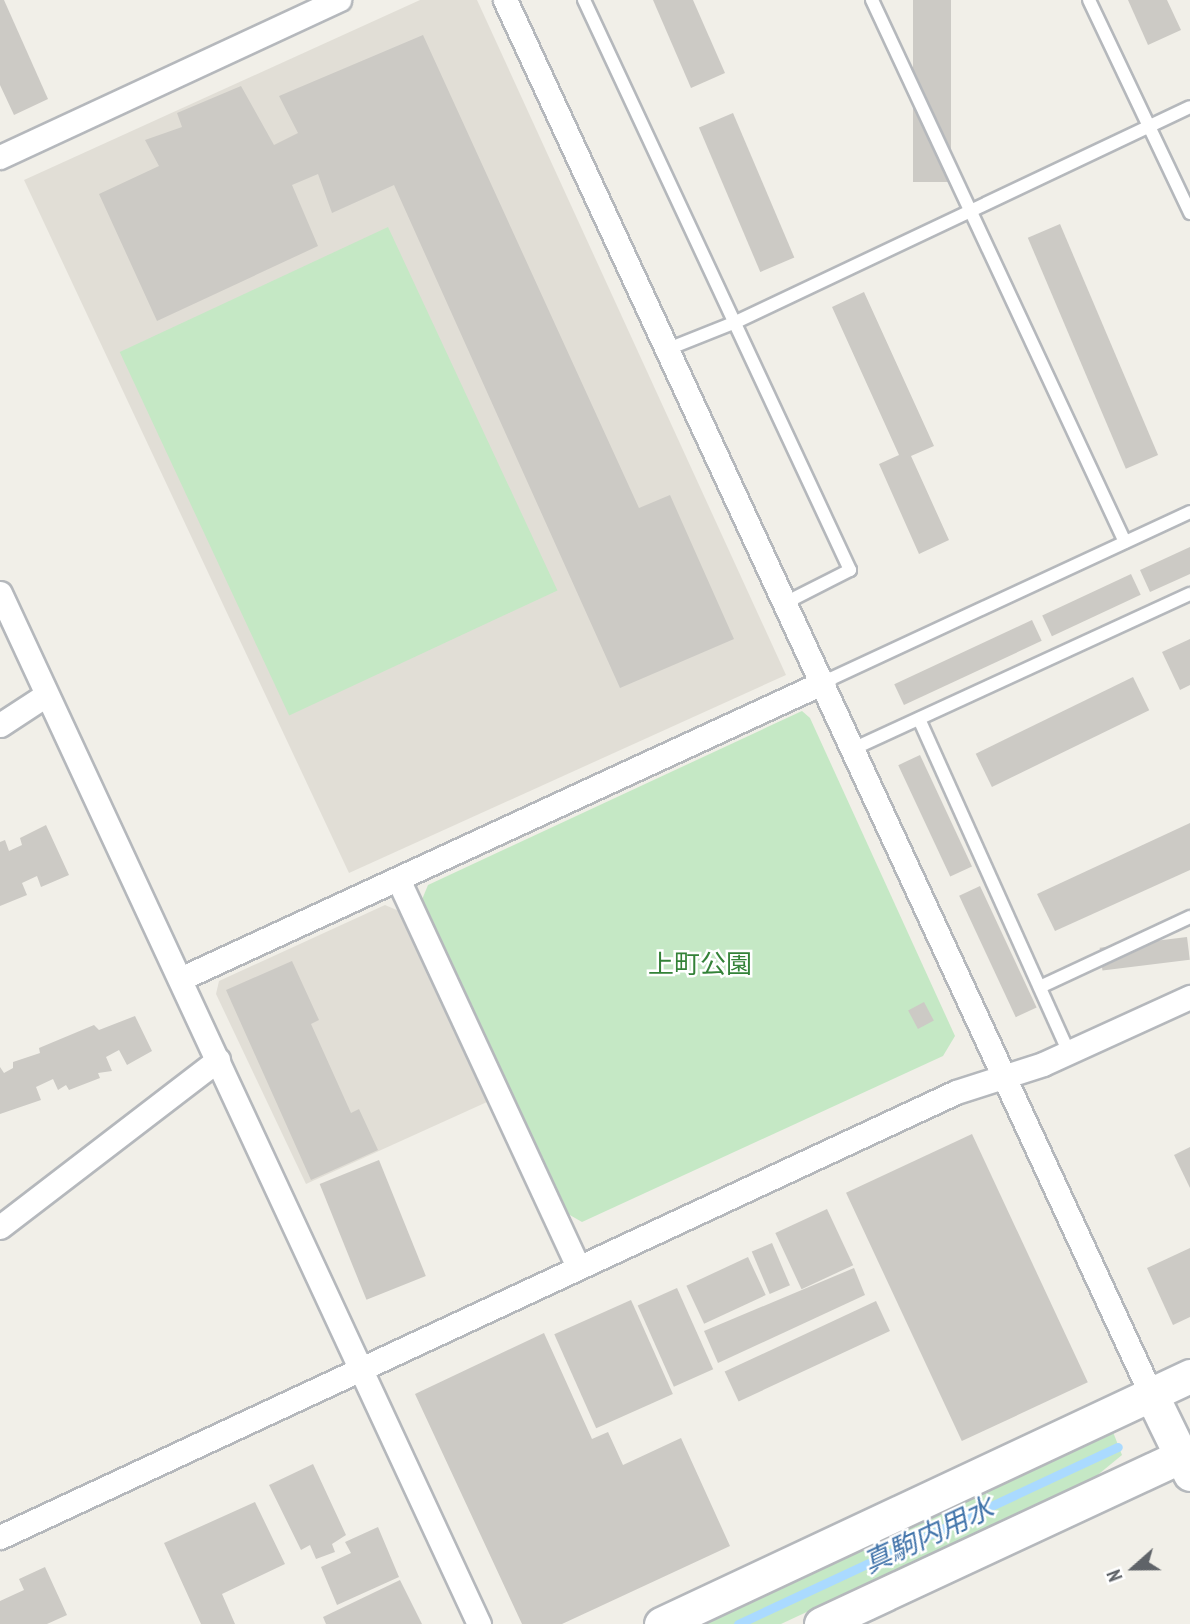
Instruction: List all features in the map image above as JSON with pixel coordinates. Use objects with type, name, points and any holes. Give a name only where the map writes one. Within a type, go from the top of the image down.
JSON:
[{"type":"street","points":[[0,158],[339,0]]},
{"type":"street","points":[[505,0],[855,748],[1152,1394],[1187,1460],[821,1624]]},
{"type":"street","points":[[0,593],[479,1624]]},
{"type":"street","points":[[180,979],[824,682]]},
{"type":"street","points":[[0,725],[46,695]]},
{"type":"street","points":[[398,879],[578,1266]]},
{"type":"street","points":[[0,1537],[956,1092],[1069,1053],[1190,997]]},
{"type":"street","points":[[0,1227],[218,1060]]},
{"type":"street","points":[[662,1624],[1190,1376]]},
{"type":"lane","points":[[584,0],[850,570],[787,602]]},
{"type":"lane","points":[[872,0],[1125,542]]},
{"type":"lane","points":[[1089,0],[1190,213]]},
{"type":"lane","points":[[668,349],[736,322],[1190,107]]},
{"type":"lane","points":[[824,682],[1190,512]]},
{"type":"lane","points":[[855,748],[1190,594]]},
{"type":"lane","points":[[919,719],[1069,1053]]},
{"type":"lane","points":[[1040,987],[1190,917]]},
{"type":"shaded area","points":[[420,0],[477,0],[786,675],[349,873],[24,180]]},
{"type":"shaded area","points":[[385,905],[399,911],[487,1102],[306,1184],[216,994],[219,981]]},
{"type":"green space","points":[[388,227],[557,590],[289,716],[120,352]]},
{"type":"green space","name":"上町公園","points":[[802,711],[810,718],[955,1036],[943,1056],[582,1222],[568,1214],[421,902],[428,885]]},
{"type":"green space","points":[[1113,1432],[1122,1455],[1094,1478],[781,1624],[698,1624]]},
{"type":"building","points":[[0,0],[4,0],[48,99],[14,115],[0,85]]},
{"type":"building","points":[[653,0],[693,0],[725,73],[691,88]]},
{"type":"building","points":[[913,0],[951,0],[951,182],[913,182]]},
{"type":"building","points":[[1128,0],[1167,0],[1181,30],[1148,45]]},
{"type":"building","points":[[423,35],[639,508],[670,495],[734,639],[620,688],[394,185],[332,213],[318,174],[292,185],[318,246],[157,321],[99,194],[159,166],[145,140],[182,127],[177,113],[241,86],[274,145],[298,133],[279,96]]},
{"type":"building","points":[[733,113],[794,258],[760,272],[699,127]]},
{"type":"building","points":[[1060,224],[1158,455],[1126,469],[1028,238]]},
{"type":"building","points":[[864,292],[934,446],[911,456],[949,540],[919,554],[879,464],[899,455],[832,307]]},
{"type":"building","points":[[1190,547],[1190,574],[1150,592],[1140,570]]},
{"type":"building","points":[[1131,574],[1141,595],[1052,636],[1042,615]]},
{"type":"building","points":[[1032,620],[1042,641],[904,705],[894,684]]},
{"type":"building","points":[[1190,639],[1190,685],[1180,690],[1162,652]]},
{"type":"building","points":[[1133,677],[1149,710],[992,787],[976,754]]},
{"type":"building","points":[[920,755],[972,866],[950,877],[898,765]]},
{"type":"building","points":[[1190,823],[1190,870],[1055,931],[1037,894]]},
{"type":"building","points":[[46,825],[69,875],[41,887],[37,876],[22,883],[27,895],[0,906],[0,842],[5,840],[9,851],[22,845],[20,838]]},
{"type":"building","points":[[980,886],[1037,1007],[1016,1017],[959,896]]},
{"type":"building","points":[[1187,937],[1190,960],[1102,971],[1100,948]]},
{"type":"building","points":[[292,961],[319,1020],[311,1024],[351,1113],[359,1109],[378,1150],[311,1180],[226,990]]},
{"type":"building","points":[[924,1002],[934,1021],[918,1029],[908,1010]]},
{"type":"building","points":[[135,1016],[152,1051],[127,1065],[119,1050],[106,1057],[112,1071],[98,1073],[100,1078],[69,1090],[66,1085],[58,1090],[53,1079],[36,1087],[41,1100],[0,1114],[0,1067],[4,1073],[13,1068],[13,1062],[40,1053],[39,1048],[94,1025],[99,1030]]},
{"type":"building","points":[[972,1134],[1088,1382],[962,1441],[846,1193]]},
{"type":"building","points":[[1190,1147],[1190,1188],[1174,1155]]},
{"type":"building","points":[[379,1160],[426,1276],[366,1300],[320,1184]]},
{"type":"building","points":[[827,1209],[853,1265],[802,1289],[775,1233]]},
{"type":"building","points":[[772,1243],[790,1285],[770,1294],[752,1252]]},
{"type":"building","points":[[1190,1248],[1190,1317],[1173,1325],[1147,1268]]},
{"type":"building","points":[[748,1257],[766,1295],[704,1324],[686,1286]]},
{"type":"building","points":[[854,1268],[865,1295],[718,1363],[704,1331]]},
{"type":"building","points":[[677,1288],[713,1369],[674,1387],[638,1305]]},
{"type":"building","points":[[631,1300],[673,1394],[596,1428],[554,1334]]},
{"type":"building","points":[[876,1301],[890,1331],[739,1401],[725,1372]]},
{"type":"building","points":[[544,1333],[592,1439],[608,1432],[623,1465],[681,1438],[730,1546],[562,1624],[522,1624],[415,1394]]},
{"type":"building","points":[[313,1464],[346,1535],[332,1544],[335,1552],[316,1559],[310,1545],[301,1550],[269,1485]]},
{"type":"building","points":[[255,1502],[285,1564],[222,1594],[235,1624],[201,1624],[164,1543]]},
{"type":"building","points":[[378,1527],[399,1577],[337,1605],[321,1567],[351,1553],[345,1542]]},
{"type":"building","points":[[45,1567],[67,1615],[47,1624],[0,1624],[0,1601],[24,1590],[19,1579]]},
{"type":"building","points":[[400,1580],[422,1624],[326,1624],[323,1617]]},
{"type":"waterway","name":"真駒内用水","points":[[738,1624],[1118,1447]]}]
